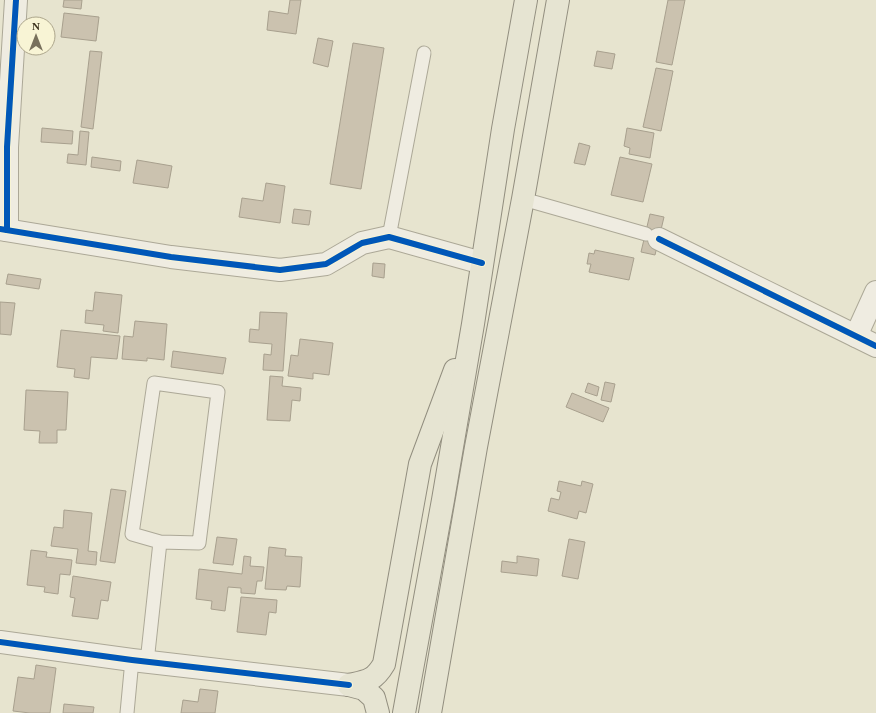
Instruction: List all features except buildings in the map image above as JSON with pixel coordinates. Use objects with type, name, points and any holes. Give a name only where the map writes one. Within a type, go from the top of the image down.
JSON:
[{"type":"main road","points":[[404,713],[473,324],[503,129],[526,0]]},
{"type":"main road","points":[[430,713],[476,447],[523,199],[558,0]]},
{"type":"main road","points":[[349,685],[368,681],[378,673],[384,664],[420,464],[473,324]]},
{"type":"main road","points":[[349,685],[364,689],[374,698],[378,713]]},
{"type":"street","points":[[16,0],[7,147],[4,230],[171,257],[280,270],[326,264],[362,243],[389,237],[482,263]]},
{"type":"street","points":[[652,236],[876,346]]},
{"type":"street","points":[[856,336],[876,292]]},
{"type":"street","points":[[0,642],[139,661],[349,685]]},
{"type":"lane","points":[[389,237],[424,53]]},
{"type":"lane","points":[[523,199],[652,236]]},
{"type":"lane","points":[[154,383],[218,392],[199,543],[160,542],[132,534],[154,383]]},
{"type":"lane","points":[[127,713],[139,661],[160,542]]},
{"type":"cycle path","points":[[7,230],[7,147],[16,0]]},
{"type":"cycle path","points":[[0,229],[171,257],[280,270],[326,264],[362,243],[389,237],[482,263]]},
{"type":"cycle path","points":[[659,239],[876,346]]},
{"type":"cycle path","points":[[0,642],[132,660],[349,685]]}]
